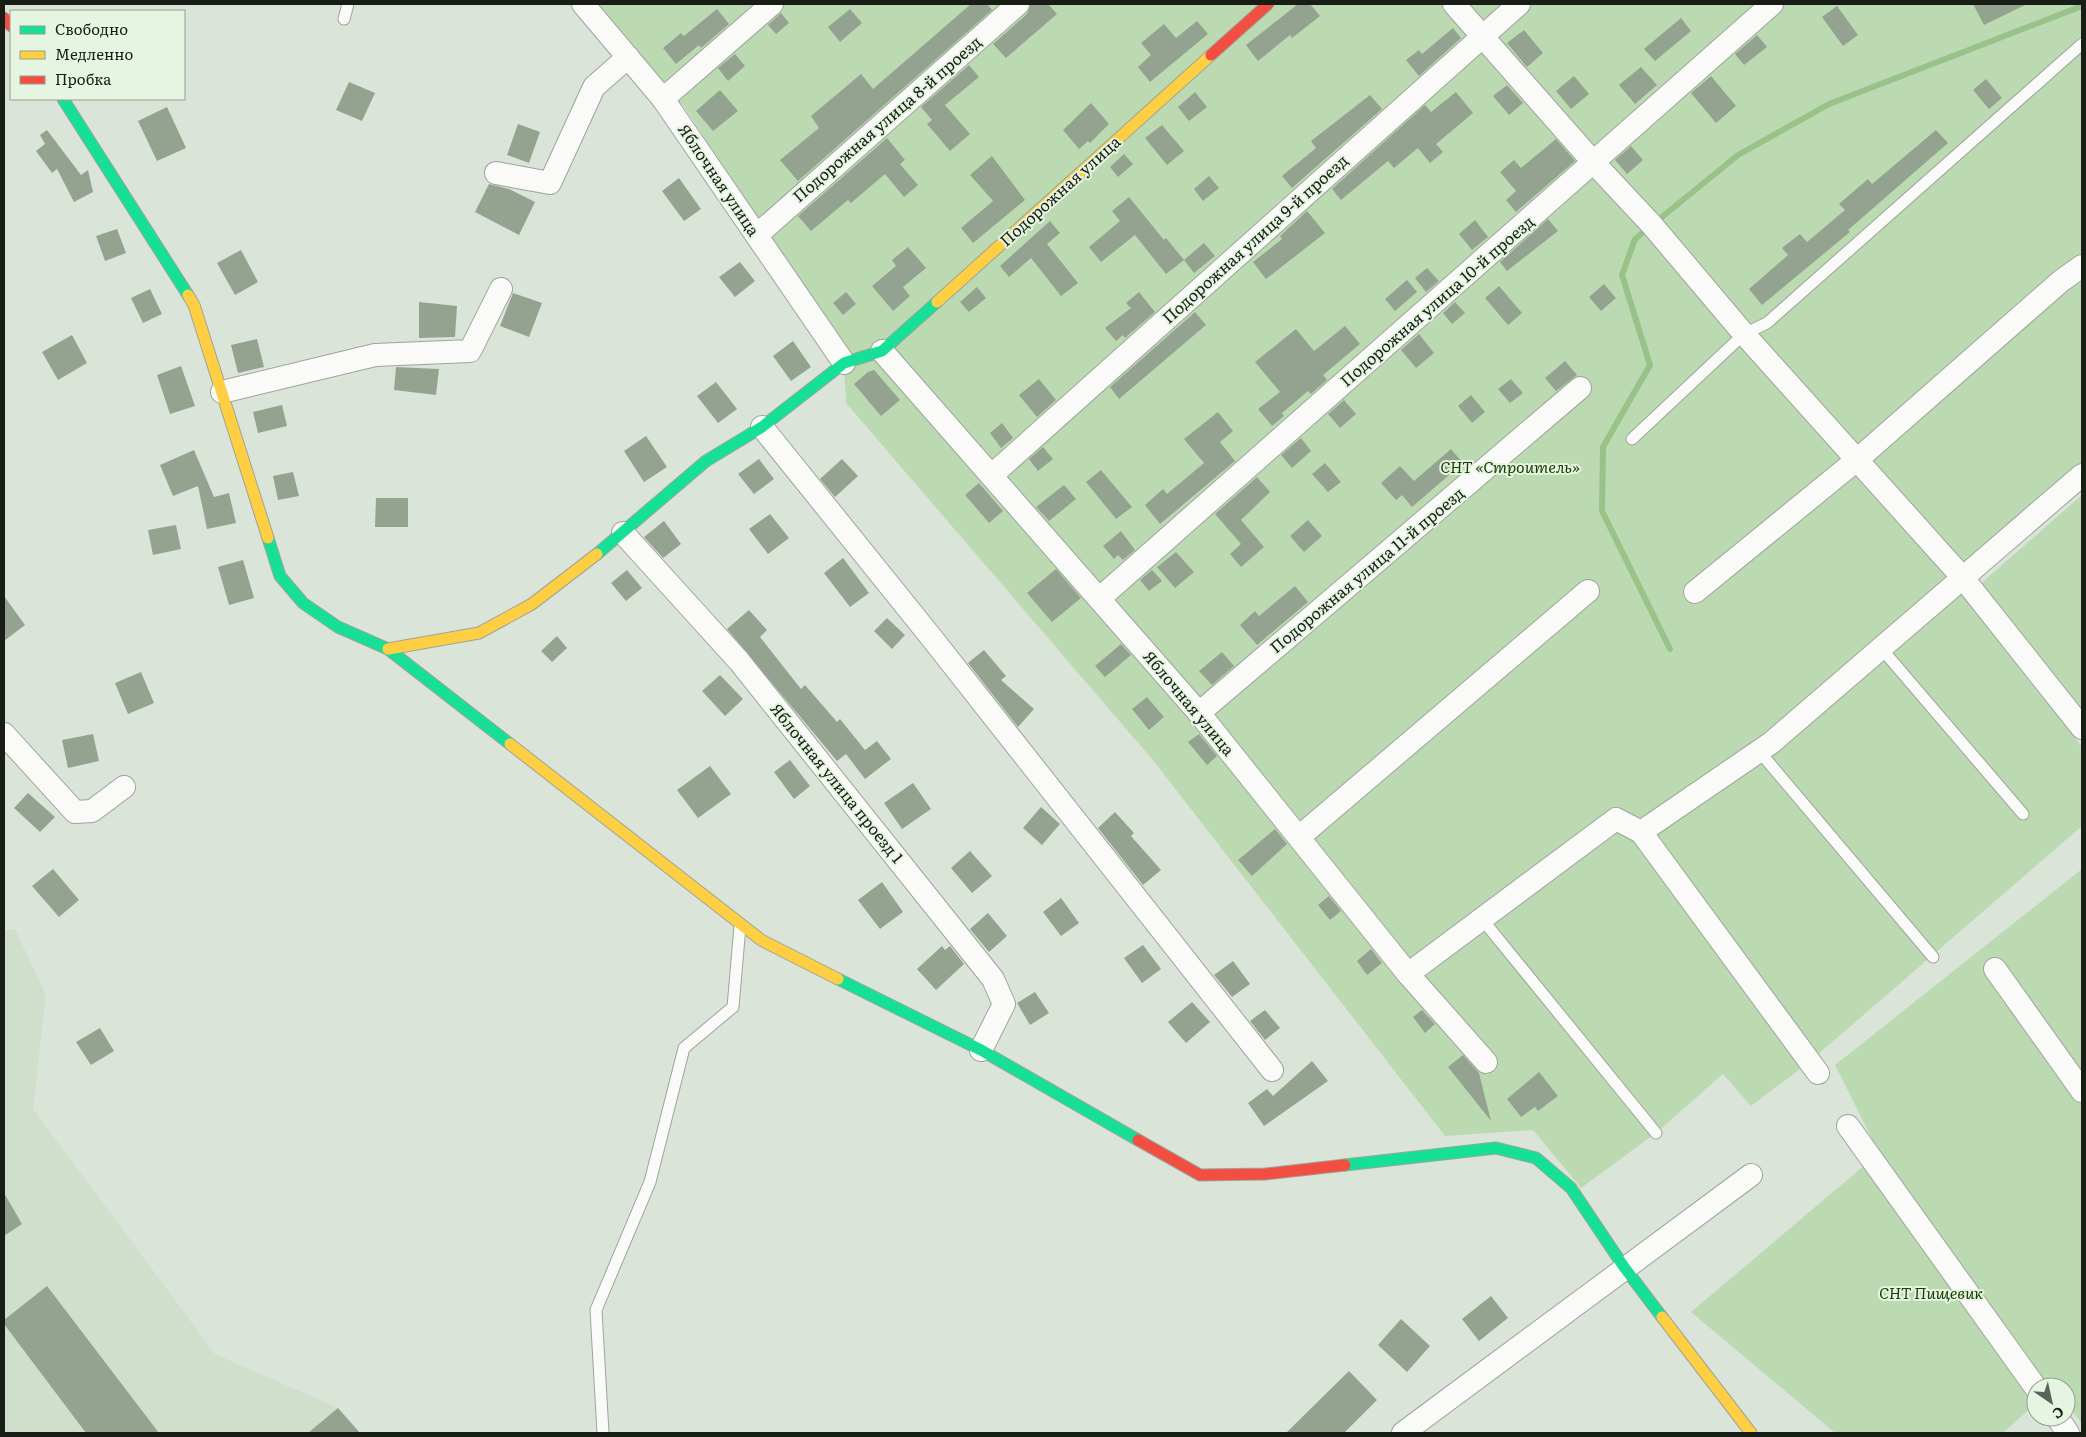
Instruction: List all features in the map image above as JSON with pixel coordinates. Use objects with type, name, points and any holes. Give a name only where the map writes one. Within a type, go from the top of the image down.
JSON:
[{"type":"street","name":"Яблочная улица","points":[[583,4],[663,99],[844,363]]},
{"type":"street","points":[[663,99],[772,4]]},
{"type":"street","name":"Подорожная улица 8-й проезд","points":[[757,235],[1018,4]]},
{"type":"street","name":"Подорожная улица","points":[[844,363],[882,351],[1268,4]]},
{"type":"street","points":[[1454,4],[1594,163],[1652,225],[1744,334],[1963,578],[2082,728]]},
{"type":"street","name":"Подорожная улица 9-й проезд","points":[[992,475],[1519,4]]},
{"type":"street","name":"Подорожная улица 10-й проезд","points":[[1100,598],[1772,4]]},
{"type":"street","points":[[496,173],[550,182],[594,87],[628,57]]},
{"type":"street","points":[[63,100],[194,305],[280,576],[303,603],[331,622],[388,649],[761,940],[981,1050],[1200,1175],[1266,1174],[1496,1148],[1536,1158],[1571,1188],[1624,1267],[1751,1433]]},
{"type":"street","points":[[1695,592],[1858,459],[2060,281],[2082,266]]},
{"type":"street","points":[[222,392],[375,355],[470,351],[501,289]]},
{"type":"street","name":"Яблочная улица","points":[[882,351],[1199,713],[1408,974],[1486,1062]]},
{"type":"street","points":[[388,649],[479,633],[532,604],[623,533],[706,461],[762,427],[844,363]]},
{"type":"street","name":"Подорожная улица 11-й проезд","points":[[1199,713],[1580,388]]},
{"type":"street","points":[[762,427],[931,636],[1272,1070]]},
{"type":"street","points":[[1642,832],[1759,751],[2082,476]]},
{"type":"street","name":"Яблочная улица проезд 1","points":[[623,533],[739,661],[993,979],[1004,1004],[981,1050]]},
{"type":"street","points":[[1299,837],[1588,591]]},
{"type":"street","points":[[4,734],[75,812],[92,811],[124,787]]},
{"type":"street","points":[[1408,974],[1616,819],[1642,832],[1818,1073]]},
{"type":"street","points":[[1996,969],[2082,1091]]},
{"type":"street","points":[[1848,1126],[2028,1377]]},
{"type":"street","points":[[1403,1433],[1624,1267],[1751,1175]]},
{"type":"lane","points":[[344,19],[348,4]]},
{"type":"lane","points":[[1632,439],[1744,334],[1767,323],[2082,44]]},
{"type":"lane","points":[[1881,648],[2023,814]]},
{"type":"lane","points":[[1759,751],[1933,957]]},
{"type":"lane","points":[[1482,919],[1656,1133]]},
{"type":"lane","points":[[603,1433],[596,1310],[650,1182],[684,1048],[733,1007],[741,924]]},
{"type":"shaded area","points":[[15,929],[46,995],[33,1109],[215,1354],[338,1408],[360,1433],[4,1433],[4,930]]},
{"type":"green space","name":"СНТ «Строитель»","points":[[592,4],[2082,4],[2082,467],[1958,582],[2082,747],[2082,826],[1808,1063],[1751,1106],[1723,1074],[1656,1133],[1581,1188],[1533,1130],[1445,1136],[1152,759],[846,403],[843,349],[685,108]]},
{"type":"green space","points":[[2082,495],[2082,715],[1971,592]]},
{"type":"green space","name":"СНТ Пищевик","points":[[2082,869],[2082,1424],[2076,1416],[2076,1377],[2026,1377],[2026,1412],[2003,1433],[1835,1433],[1691,1312],[1879,1153],[1835,1065]]},
{"type":"building","points":[[971,4],[987,4],[992,10],[798,181],[780,160],[819,128],[811,116],[861,74],[873,89]]},
{"type":"building","points":[[1031,4],[1048,4],[1057,14],[1006,58],[993,44],[1027,14]]},
{"type":"building","points":[[1298,4],[1310,4],[1320,16],[1292,38],[1290,35],[1258,61],[1246,45]]},
{"type":"building","points":[[1973,4],[2027,4],[1984,25]]},
{"type":"building","points":[[1837,6],[1858,35],[1843,46],[1822,17]]},
{"type":"building","points":[[717,9],[729,24],[701,48],[699,45],[676,64],[663,48],[681,33],[684,36]]},
{"type":"building","points":[[850,9],[862,23],[840,42],[828,27]]},
{"type":"building","points":[[781,13],[789,23],[776,34],[768,25]]},
{"type":"building","points":[[1681,18],[1691,31],[1655,61],[1644,49]]},
{"type":"building","points":[[1197,21],[1208,34],[1150,82],[1138,67],[1151,55],[1141,43],[1164,24],[1176,38]]},
{"type":"building","points":[[1453,28],[1461,38],[1419,76],[1406,60],[1419,50],[1422,54]]},
{"type":"building","points":[[1524,30],[1543,53],[1527,67],[1507,43]]},
{"type":"building","points":[[1757,35],[1767,47],[1744,65],[1735,54]]},
{"type":"building","points":[[735,54],[745,66],[728,81],[718,68]]},
{"type":"building","points":[[969,65],[979,77],[945,105],[970,134],[950,151],[927,124],[932,120],[921,107]]},
{"type":"building","points":[[1641,67],[1657,85],[1635,104],[1619,85]]},
{"type":"building","points":[[1574,76],[1589,94],[1571,109],[1556,91]]},
{"type":"building","points":[[1711,76],[1736,106],[1716,123],[1691,93]]},
{"type":"building","points":[[1986,79],[2002,98],[1989,109],[1973,90]]},
{"type":"building","points":[[349,82],[375,93],[362,121],[336,110]]},
{"type":"building","points":[[1507,85],[1523,103],[1509,115],[1493,96]]},
{"type":"building","points":[[720,90],[738,111],[713,131],[696,111]]},
{"type":"building","points":[[1195,92],[1207,107],[1189,121],[1178,107]]},
{"type":"building","points":[[1456,92],[1473,113],[1436,144],[1443,152],[1430,163],[1418,148],[1394,168],[1388,161],[1341,200],[1332,189],[1425,105],[1431,112]]},
{"type":"building","points":[[1370,95],[1382,109],[1292,188],[1282,176],[1316,148],[1311,141]]},
{"type":"building","points":[[1091,103],[1109,124],[1090,143],[1088,141],[1079,149],[1063,130]]},
{"type":"building","points":[[167,107],[186,148],[157,161],[138,121]]},
{"type":"building","points":[[518,124],[540,132],[529,163],[507,155]]},
{"type":"building","points":[[1162,125],[1184,151],[1167,165],[1145,138]]},
{"type":"building","points":[[47,130],[81,175],[88,170],[93,192],[74,202],[57,169],[52,173],[36,151],[45,144],[40,135]]},
{"type":"building","points":[[1936,130],[1948,143],[1848,230],[1850,232],[1762,305],[1749,289],[1788,255],[1782,248],[1800,234],[1807,242],[1845,210],[1839,204],[1868,179],[1872,184]]},
{"type":"building","points":[[887,138],[905,160],[900,164],[918,185],[904,197],[885,174],[851,203],[848,200],[811,231],[798,216]]},
{"type":"building","points":[[1556,139],[1575,161],[1516,212],[1506,200],[1516,191],[1500,172],[1514,160],[1521,168]]},
{"type":"building","points":[[1631,146],[1643,160],[1627,174],[1615,160]]},
{"type":"building","points":[[1124,154],[1133,164],[1118,177],[1110,167]]},
{"type":"building","points":[[992,156],[1025,200],[973,243],[961,228],[993,201],[970,175]]},
{"type":"building","points":[[1209,176],[1219,188],[1203,201],[1194,189]]},
{"type":"building","points":[[679,178],[701,209],[684,221],[662,191]]},
{"type":"building","points":[[489,184],[509,189],[535,202],[519,235],[475,212]]},
{"type":"building","points":[[1129,197],[1164,240],[1166,238],[1184,260],[1166,274],[1135,235],[1101,262],[1089,247],[1120,221],[1112,211]]},
{"type":"building","points":[[1307,211],[1325,233],[1266,279],[1253,262],[1282,239],[1280,236]]},
{"type":"building","points":[[1548,219],[1558,231],[1507,271],[1500,262]]},
{"type":"building","points":[[1475,220],[1488,237],[1472,250],[1459,234]]},
{"type":"building","points":[[1050,221],[1060,233],[1047,244],[1078,283],[1061,296],[1031,258],[1009,277],[1000,266]]},
{"type":"building","points":[[117,229],[126,253],[105,261],[96,236]]},
{"type":"building","points":[[1204,243],[1215,256],[1194,273],[1184,260]]},
{"type":"building","points":[[908,247],[926,268],[903,287],[910,296],[893,311],[872,286],[896,266],[892,260]]},
{"type":"building","points":[[241,250],[258,282],[235,295],[217,263]]},
{"type":"building","points":[[740,262],[755,281],[735,297],[719,277]]},
{"type":"building","points":[[1427,268],[1439,281],[1426,292],[1415,278]]},
{"type":"building","points":[[1407,280],[1417,292],[1395,311],[1385,299]]},
{"type":"building","points":[[1604,284],[1616,298],[1601,311],[1589,297]]},
{"type":"building","points":[[1499,286],[1522,313],[1508,325],[1485,298]]},
{"type":"building","points":[[977,287],[986,298],[969,312],[960,302]]},
{"type":"building","points":[[150,289],[162,314],[143,323],[131,298]]},
{"type":"building","points":[[846,292],[856,304],[843,315],[833,303]]},
{"type":"building","points":[[1139,292],[1155,312],[1125,338],[1123,335],[1116,341],[1105,328],[1131,308],[1126,303]]},
{"type":"building","points":[[513,293],[542,303],[529,337],[500,326]]},
{"type":"building","points":[[419,302],[457,306],[455,337],[419,338]]},
{"type":"building","points":[[1455,302],[1465,313],[1452,324],[1443,313]]},
{"type":"building","points":[[1195,312],[1206,325],[1119,399],[1110,387]]},
{"type":"building","points":[[1345,326],[1360,344],[1323,375],[1327,380],[1311,394],[1308,391],[1282,413],[1284,416],[1272,426],[1258,409],[1280,392],[1255,362],[1296,329],[1314,351]]},
{"type":"building","points":[[1419,334],[1434,353],[1416,368],[1401,350]]},
{"type":"building","points":[[72,335],[87,363],[58,380],[42,352]]},
{"type":"building","points":[[257,339],[264,367],[238,373],[231,345]]},
{"type":"building","points":[[793,341],[811,367],[791,381],[773,356]]},
{"type":"building","points":[[1565,361],[1577,375],[1556,391],[1545,378]]},
{"type":"building","points":[[181,366],[195,406],[170,414],[157,375]]},
{"type":"building","points":[[396,367],[439,369],[436,395],[394,390]]},
{"type":"building","points":[[874,370],[900,400],[881,416],[854,384],[868,372]]},
{"type":"building","points":[[1039,379],[1056,400],[1037,417],[1019,395]]},
{"type":"building","points":[[1511,379],[1523,393],[1510,403],[1498,389]]},
{"type":"building","points":[[716,382],[737,409],[718,423],[697,396]]},
{"type":"building","points":[[1471,395],[1485,412],[1472,423],[1458,406]]},
{"type":"building","points":[[1344,400],[1356,414],[1340,428],[1328,414]]},
{"type":"building","points":[[282,405],[287,426],[258,433],[253,412]]},
{"type":"building","points":[[1218,412],[1233,431],[1220,442],[1235,461],[1160,524],[1145,505],[1163,489],[1167,494],[1204,463],[1184,439]]},
{"type":"building","points":[[1002,423],[1013,438],[1001,448],[990,433]]},
{"type":"building","points":[[646,436],[667,467],[644,482],[624,451]]},
{"type":"building","points":[[1301,438],[1311,451],[1292,468],[1281,455]]},
{"type":"building","points":[[1043,447],[1053,459],[1038,471],[1029,459]]},
{"type":"building","points":[[1451,449],[1463,463],[1412,507],[1402,495],[1396,500],[1381,483],[1400,466],[1414,481]]},
{"type":"building","points":[[194,450],[214,497],[229,493],[236,523],[207,529],[198,486],[173,496],[160,465]]},
{"type":"building","points":[[759,459],[774,479],[754,494],[738,474]]},
{"type":"building","points":[[842,459],[858,476],[835,497],[820,479]]},
{"type":"building","points":[[1325,463],[1341,482],[1328,492],[1312,474]]},
{"type":"building","points":[[1101,470],[1132,507],[1116,519],[1086,482]]},
{"type":"building","points":[[293,472],[299,496],[278,500],[273,476]]},
{"type":"building","points":[[1257,477],[1270,492],[1241,520],[1264,547],[1241,567],[1230,554],[1241,544],[1215,514]]},
{"type":"building","points":[[979,483],[1003,511],[989,523],[965,495]]},
{"type":"building","points":[[1064,485],[1076,499],[1049,521],[1036,507]]},
{"type":"building","points":[[376,498],[408,498],[408,527],[375,527]]},
{"type":"building","points":[[770,514],[789,538],[768,554],[749,529]]},
{"type":"building","points":[[1308,520],[1322,536],[1304,552],[1290,536]]},
{"type":"building","points":[[664,521],[681,544],[663,558],[644,537]]},
{"type":"building","points":[[176,525],[181,549],[153,555],[148,530]]},
{"type":"building","points":[[1121,531],[1135,550],[1123,560],[1118,555],[1114,559],[1103,546]]},
{"type":"building","points":[[1176,552],[1194,572],[1175,588],[1157,567]]},
{"type":"building","points":[[843,558],[869,593],[850,607],[824,573]]},
{"type":"building","points":[[243,560],[254,598],[229,605],[218,567]]},
{"type":"building","points":[[1056,569],[1081,598],[1052,622],[1027,593]]},
{"type":"building","points":[[627,570],[642,588],[626,601],[611,583]]},
{"type":"building","points":[[1152,570],[1162,581],[1149,591],[1140,580]]},
{"type":"building","points":[[1295,586],[1308,602],[1257,645],[1240,625],[1255,611],[1259,616]]},
{"type":"building","points":[[4,596],[25,625],[4,641]]},
{"type":"building","points":[[749,610],[767,630],[760,637],[801,689],[805,685],[837,722],[840,719],[865,750],[877,741],[891,759],[865,779],[846,754],[837,761],[727,629]]},
{"type":"building","points":[[887,618],[905,635],[892,649],[874,631]]},
{"type":"building","points":[[557,636],[567,648],[552,662],[541,651]]},
{"type":"building","points":[[1121,644],[1131,655],[1105,677],[1095,666]]},
{"type":"building","points":[[984,650],[1006,676],[1001,680],[1034,709],[1018,727],[968,663]]},
{"type":"building","points":[[1222,652],[1234,666],[1212,685],[1199,671]]},
{"type":"building","points":[[141,672],[154,703],[128,714],[115,683]]},
{"type":"building","points":[[720,675],[743,699],[725,716],[702,691]]},
{"type":"building","points":[[1147,697],[1164,717],[1149,730],[1132,709]]},
{"type":"building","points":[[93,734],[99,761],[68,768],[62,740]]},
{"type":"building","points":[[1199,734],[1217,756],[1207,765],[1188,742]]},
{"type":"building","points":[[790,760],[810,786],[794,799],[774,772]]},
{"type":"building","points":[[710,766],[731,794],[698,818],[677,790]]},
{"type":"building","points":[[913,783],[931,809],[902,829],[884,803]]},
{"type":"building","points":[[28,793],[55,817],[40,832],[14,808]]},
{"type":"building","points":[[1041,807],[1060,824],[1042,845],[1023,828]]},
{"type":"building","points":[[1115,812],[1134,833],[1131,836],[1161,870],[1143,885],[1098,828]]},
{"type":"building","points":[[1275,829],[1287,844],[1252,876],[1238,860]]},
{"type":"building","points":[[970,851],[992,876],[972,893],[951,868]]},
{"type":"building","points":[[53,869],[79,900],[59,917],[32,886]]},
{"type":"building","points":[[882,882],[903,912],[880,929],[858,900]]},
{"type":"building","points":[[1329,896],[1341,911],[1330,920],[1318,905]]},
{"type":"building","points":[[1061,898],[1079,923],[1061,936],[1043,912]]},
{"type":"building","points":[[988,913],[1007,936],[989,952],[970,929]]},
{"type":"building","points":[[1143,945],[1161,969],[1142,983],[1124,958]]},
{"type":"building","points":[[942,946],[945,950],[950,946],[964,964],[936,990],[917,969]]},
{"type":"building","points":[[1371,949],[1382,963],[1367,975],[1357,961]]},
{"type":"building","points":[[1233,961],[1250,984],[1232,997],[1214,975]]},
{"type":"building","points":[[1035,992],[1049,1013],[1030,1025],[1017,1003]]},
{"type":"building","points":[[1192,1002],[1210,1022],[1186,1043],[1168,1022]]},
{"type":"building","points":[[1265,1010],[1280,1028],[1265,1040],[1250,1021]]},
{"type":"building","points":[[1422,1010],[1435,1024],[1425,1033],[1413,1017]]},
{"type":"building","points":[[100,1028],[114,1051],[91,1065],[76,1042]]},
{"type":"building","points":[[1463,1055],[1479,1073],[1491,1121],[1448,1067]]},
{"type":"building","points":[[1312,1061],[1328,1081],[1264,1126],[1248,1103],[1267,1089],[1273,1096]]},
{"type":"building","points":[[1539,1072],[1558,1096],[1538,1111],[1535,1107],[1521,1117],[1507,1099]]},
{"type":"building","points":[[4,1193],[22,1224],[4,1236]]},
{"type":"building","points":[[47,1286],[159,1433],[86,1433],[4,1324],[4,1320]]},
{"type":"building","points":[[1491,1296],[1508,1318],[1479,1341],[1462,1319]]},
{"type":"building","points":[[1401,1319],[1430,1346],[1407,1372],[1378,1345]]},
{"type":"building","points":[[1349,1371],[1377,1400],[1344,1433],[1286,1433]]},
{"type":"building","points":[[338,1408],[360,1433],[308,1433]]},
{"type":"waterway","points":[[1670,649],[1602,511],[1603,447],[1650,365],[1622,275],[1635,239],[1738,155],[1829,104],[2082,6]]},
{"type":"traffic: fast","points":[[64,100],[188,295]]},
{"type":"traffic: fast","points":[[597,554],[706,461],[762,427],[844,363],[882,351],[937,302]]},
{"type":"traffic: fast","points":[[268,538],[280,576],[303,603],[338,627],[388,649],[510,744]]},
{"type":"traffic: fast","points":[[838,979],[981,1050],[1138,1140]]},
{"type":"traffic: fast","points":[[1345,1165],[1496,1148],[1536,1158],[1571,1188],[1624,1267],[1662,1317]]},
{"type":"traffic: slow","points":[[937,302],[1211,55]]},
{"type":"traffic: slow","points":[[188,295],[194,305],[268,538]]},
{"type":"traffic: slow","points":[[388,649],[479,633],[532,604],[597,554]]},
{"type":"traffic: slow","points":[[510,744],[761,940],[838,979]]},
{"type":"traffic: slow","points":[[1662,1317],[1751,1433]]},
{"type":"traffic: jam","points":[[1211,55],[1268,4]]},
{"type":"traffic: jam","points":[[4,18],[10,25]]},
{"type":"traffic: jam","points":[[1138,1140],[1200,1175],[1265,1174],[1345,1165]]}]
